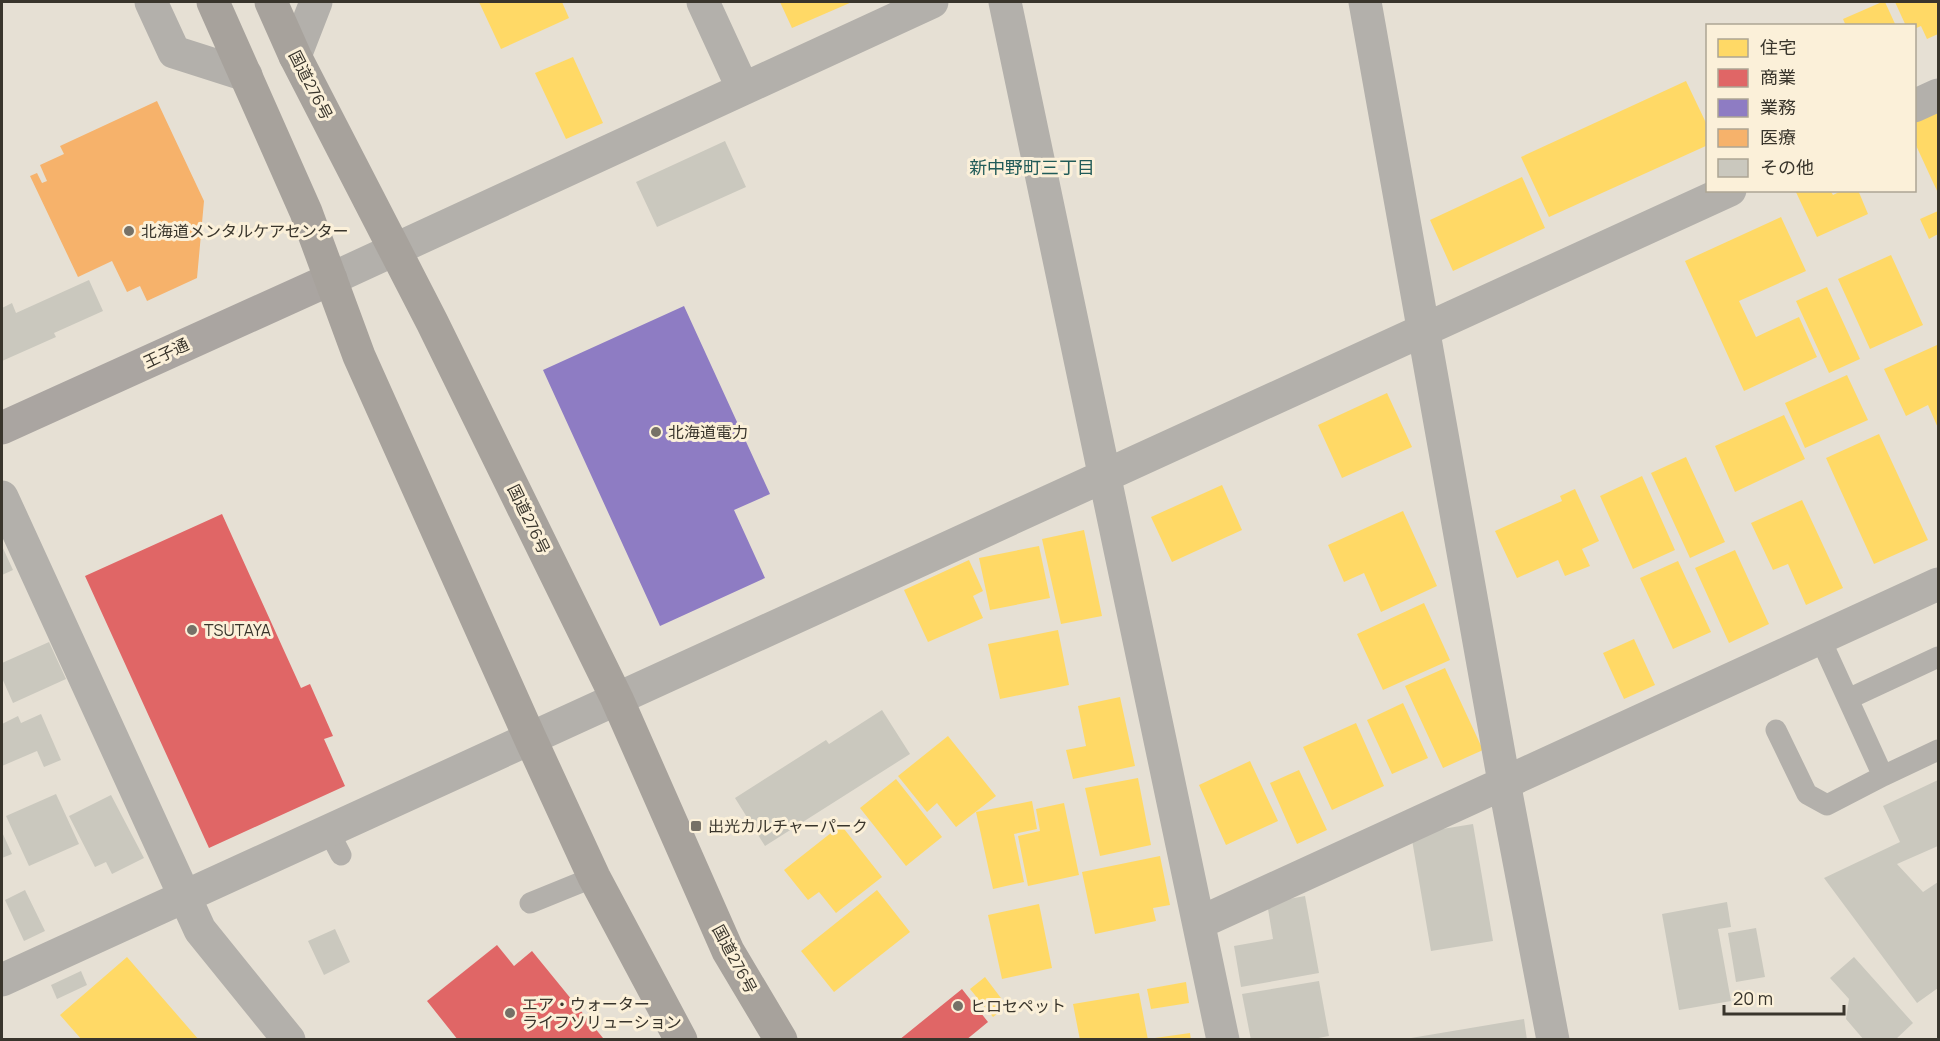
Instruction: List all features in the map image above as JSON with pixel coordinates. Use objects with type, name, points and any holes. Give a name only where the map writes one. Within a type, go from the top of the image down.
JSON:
[{"type":"highway","points":[[213,2],[306,212],[359,356],[530,738],[594,877],[681,1040]]},
{"type":"highway","name":"国道276号","points":[[271,2],[295,56],[395,249],[617,699],[728,951],[781,1040]]},
{"type":"street","points":[[151,2],[174,52],[246,75]]},
{"type":"street","points":[[295,56],[316,2]]},
{"type":"street","points":[[703,2],[743,88]]},
{"type":"street","points":[[331,279],[932,2]]},
{"type":"street","points":[[1005,2],[1223,1040]]},
{"type":"street","points":[[1365,2],[1503,782],[1553,1040]]},
{"type":"street","points":[[1916,105],[1938,95]]},
{"type":"street","points":[[2,980],[185,896],[334,842],[530,738],[1726,192]]},
{"type":"street","name":"王子通","points":[[2,428],[331,279]]},
{"type":"street","points":[[2,497],[200,930],[289,1040]]},
{"type":"street","points":[[1199,923],[1938,584]]},
{"type":"lane","points":[[1820,638],[1883,776]]},
{"type":"lane","points":[[1848,699],[1938,657]]},
{"type":"lane","points":[[1776,730],[1807,794],[1827,805],[1938,750]]},
{"type":"lane","points":[[530,903],[594,877]]},
{"type":"building: 住宅","points":[[479,2],[562,2],[569,18],[501,49]]},
{"type":"building: 住宅","points":[[780,2],[852,2],[792,28]]},
{"type":"building: 住宅","points":[[1885,2],[1895,24],[1845,24],[1843,19]]},
{"type":"building: 住宅","points":[[1895,2],[1938,2],[1938,34],[1927,39],[1921,26],[1916,28],[1916,24],[1905,24]]},
{"type":"building: 住宅","points":[[573,57],[603,123],[566,139],[535,73]]},
{"type":"building: 住宅","points":[[1686,81],[1706,123],[1706,146],[1549,217],[1521,157]]},
{"type":"building: 住宅","points":[[1938,108],[1938,193],[1916,145],[1916,118]]},
{"type":"building: 住宅","points":[[1522,177],[1545,228],[1453,271],[1430,220]]},
{"type":"building: 住宅","points":[[1796,192],[1831,192],[1833,195],[1839,192],[1859,192],[1868,214],[1817,237]]},
{"type":"building: 住宅","points":[[1938,211],[1938,234],[1929,239],[1920,219]]},
{"type":"building: 住宅","points":[[1781,217],[1806,271],[1739,301],[1756,337],[1799,317],[1817,357],[1744,391],[1685,261]]},
{"type":"building: 住宅","points":[[1891,255],[1923,325],[1870,349],[1838,279]]},
{"type":"building: 住宅","points":[[1827,287],[1860,359],[1829,373],[1796,301]]},
{"type":"building: 住宅","points":[[1937,345],[1938,428],[1928,405],[1906,416],[1884,369]]},
{"type":"building: 住宅","points":[[1847,375],[1868,420],[1805,448],[1785,403]]},
{"type":"building: 住宅","points":[[1387,393],[1412,447],[1342,478],[1318,425]]},
{"type":"building: 住宅","points":[[1784,415],[1805,459],[1735,492],[1715,446]]},
{"type":"building: 住宅","points":[[1879,434],[1928,540],[1874,564],[1826,458]]},
{"type":"building: 住宅","points":[[1686,457],[1725,542],[1690,558],[1651,473]]},
{"type":"building: 住宅","points":[[1642,476],[1675,550],[1633,569],[1600,496]]},
{"type":"building: 住宅","points":[[1222,485],[1242,530],[1172,562],[1151,517]]},
{"type":"building: 住宅","points":[[1575,489],[1599,541],[1582,549],[1590,566],[1565,576],[1558,560],[1517,578],[1495,531],[1562,501],[1560,496]]},
{"type":"building: 住宅","points":[[1802,500],[1843,588],[1806,605],[1788,564],[1773,570],[1751,523]]},
{"type":"building: 住宅","points":[[1403,511],[1437,586],[1381,612],[1364,573],[1344,582],[1328,545]]},
{"type":"building: 住宅","points":[[1084,530],[1102,616],[1061,624],[1042,539]]},
{"type":"building: 住宅","points":[[1039,546],[1050,598],[990,610],[979,558]]},
{"type":"building: 住宅","points":[[1735,550],[1769,624],[1729,643],[1695,568]]},
{"type":"building: 住宅","points":[[969,560],[983,591],[973,596],[983,618],[928,642],[904,590]]},
{"type":"building: 住宅","points":[[1678,561],[1711,632],[1673,649],[1640,578]]},
{"type":"building: 住宅","points":[[1424,603],[1450,660],[1383,690],[1357,634]]},
{"type":"building: 住宅","points":[[1058,630],[1069,685],[1000,699],[988,644]]},
{"type":"building: 住宅","points":[[1634,639],[1655,685],[1624,699],[1603,653]]},
{"type":"building: 住宅","points":[[1445,668],[1483,750],[1443,768],[1405,686]]},
{"type":"building: 住宅","points":[[1120,697],[1135,766],[1073,779],[1066,750],[1086,746],[1078,706]]},
{"type":"building: 住宅","points":[[1403,703],[1428,758],[1392,774],[1367,720]]},
{"type":"building: 住宅","points":[[1356,723],[1384,786],[1332,810],[1303,747]]},
{"type":"building: 住宅","points":[[948,736],[996,796],[956,827],[937,803],[927,812],[898,776]]},
{"type":"building: 住宅","points":[[1250,761],[1278,821],[1226,845],[1199,785]]},
{"type":"building: 住宅","points":[[1299,770],[1327,830],[1297,844],[1270,783]]},
{"type":"building: 住宅","points":[[1138,778],[1151,845],[1100,856],[1085,788]]},
{"type":"building: 住宅","points":[[896,779],[942,837],[906,866],[860,808]]},
{"type":"building: 住宅","points":[[1032,801],[1037,829],[1014,834],[1024,882],[993,889],[976,812]]},
{"type":"building: 住宅","points":[[1064,803],[1079,875],[1028,886],[1018,836],[1040,831],[1036,809]]},
{"type":"building: 住宅","points":[[841,825],[882,877],[836,913],[819,892],[808,900],[784,870]]},
{"type":"building: 住宅","points":[[1160,856],[1170,905],[1153,908],[1156,921],[1095,934],[1082,872]]},
{"type":"building: 住宅","points":[[877,890],[910,932],[834,992],[801,951]]},
{"type":"building: 住宅","points":[[1039,904],[1052,968],[1002,979],[988,915]]},
{"type":"building: 住宅","points":[[127,957],[199,1040],[82,1040],[60,1015]]},
{"type":"building: 住宅","points":[[985,977],[1007,1006],[993,1017],[970,989]]},
{"type":"building: 住宅","points":[[1186,982],[1189,1003],[1151,1009],[1147,989]]},
{"type":"building: 住宅","points":[[1139,993],[1148,1040],[1080,1040],[1073,1004]]},
{"type":"building: 住宅","points":[[1190,1033],[1191,1040],[1155,1040],[1155,1038]]},
{"type":"building: 商業","name":"TSUTAYA","points":[[222,514],[301,688],[310,684],[333,736],[324,739],[345,786],[209,848],[85,576]]},
{"type":"building: 商業","points":[[497,945],[514,966],[532,951],[603,1038],[458,1040],[427,1001]]},
{"type":"building: 商業","name":"ヒロセペット","points":[[962,989],[988,1022],[966,1040],[899,1040]]},
{"type":"building: 業務","name":"北海道電力","points":[[684,306],[770,494],[734,510],[765,578],[660,626],[543,370]]},
{"type":"building: 医療","name":"北海道メンタルケアセンター","points":[[157,101],[204,201],[197,278],[147,301],[140,286],[127,292],[112,261],[78,277],[30,176],[37,173],[42,183],[47,181],[40,165],[64,154],[60,146]]},
{"type":"building: その他","points":[[725,141],[746,187],[657,227],[636,182]]},
{"type":"building: その他","points":[[89,280],[103,311],[54,333],[56,337],[2,361],[2,308],[12,303],[16,313]]},
{"type":"building: その他","points":[[2,546],[13,570],[2,575]]},
{"type":"building: その他","points":[[49,642],[66,679],[13,703],[2,678],[2,663]]},
{"type":"building: その他","points":[[882,710],[910,754],[765,846],[735,798],[826,740],[829,744]]},
{"type":"building: その他","points":[[41,714],[61,760],[44,767],[37,751],[2,766],[2,724],[18,716],[21,723]]},
{"type":"building: その他","points":[[1938,780],[1938,846],[1897,864],[1923,892],[1938,882],[1938,988],[1917,1003],[1824,878],[1900,842],[1883,806]]},
{"type":"building: その他","points":[[56,794],[79,844],[29,866],[6,816]]},
{"type":"building: その他","points":[[111,795],[144,858],[112,874],[106,862],[95,867],[69,816]]},
{"type":"building: その他","points":[[1473,824],[1493,941],[1431,951],[1411,834]]},
{"type":"building: その他","points":[[2,832],[12,854],[2,858]]},
{"type":"building: その他","points":[[25,890],[45,931],[24,941],[5,900]]},
{"type":"building: その他","points":[[1305,896],[1319,973],[1241,987],[1234,946],[1273,939],[1267,903]]},
{"type":"building: その他","points":[[1727,902],[1731,927],[1718,929],[1731,1001],[1679,1010],[1662,914]]},
{"type":"building: その他","points":[[1756,928],[1765,977],[1736,982],[1728,933]]},
{"type":"building: その他","points":[[335,929],[350,962],[324,975],[308,941]]},
{"type":"building: その他","points":[[1854,957],[1913,1023],[1895,1040],[1864,1040],[1846,1019],[1849,999],[1830,978]]},
{"type":"building: その他","points":[[81,971],[87,985],[57,999],[51,985]]},
{"type":"building: その他","points":[[1319,981],[1329,1036],[1308,1040],[1251,1040],[1242,994]]},
{"type":"building: その他","points":[[1524,1019],[1527,1040],[1412,1040],[1411,1038]]},
{"type":"place","name":"北海道メンタルケアセンター","points":[[129,231]]},
{"type":"place","name":"北海道電力","points":[[656,432]]},
{"type":"place","name":"TSUTAYA","points":[[192,630]]},
{"type":"place","name":"出光カルチャーパーク","points":[[696,826]]},
{"type":"place","name":"ヒロセペット","points":[[958,1006]]},
{"type":"place","name":"エア・ウォーター ライフソリューション","points":[[510,1013]]},
{"type":"district","name":"新中野町三丁目","points":[[1032,168]]}]
